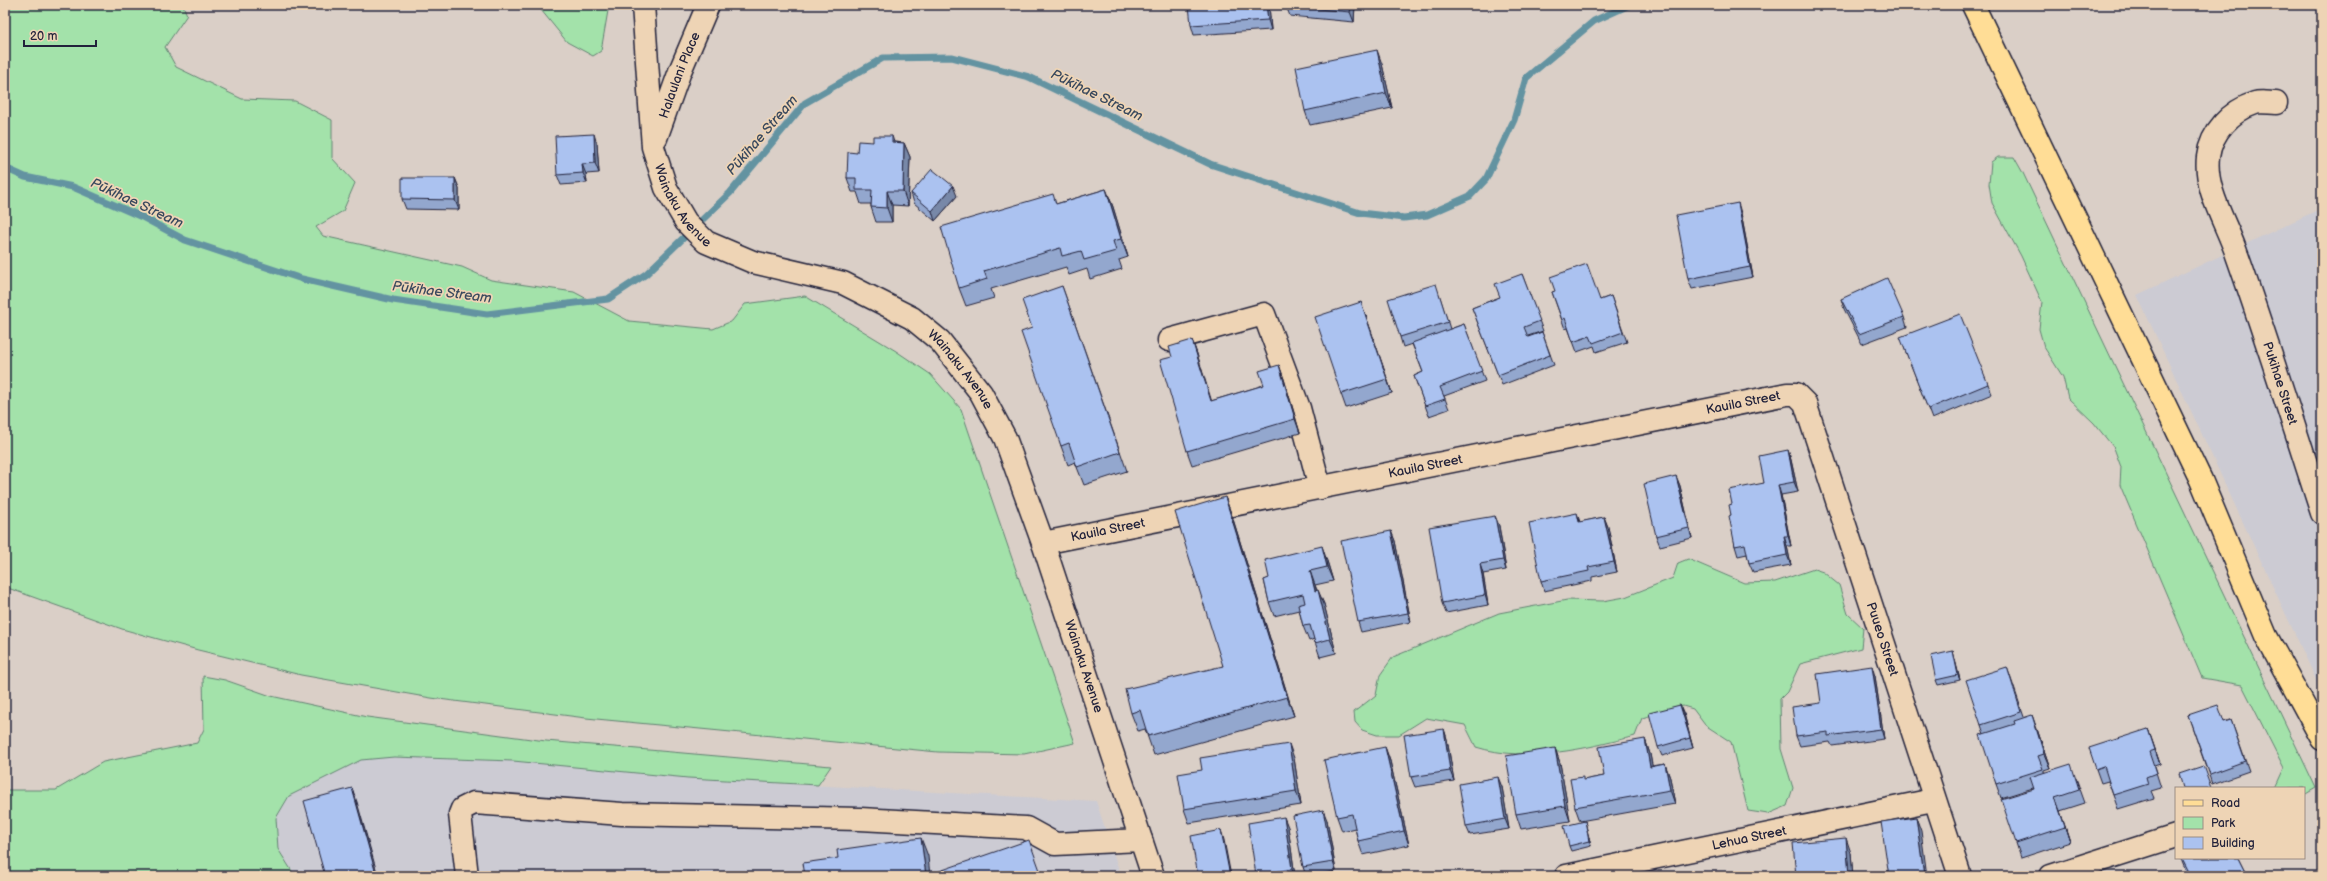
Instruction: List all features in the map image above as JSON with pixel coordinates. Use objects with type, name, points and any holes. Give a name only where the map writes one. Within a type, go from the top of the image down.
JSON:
[{"type":"main road","points":[[1976,13],[2201,480],[2266,636],[2322,740]]},
{"type":"street","name":"Wainaku Avenue","points":[[643,5],[653,147],[666,188],[686,222],[706,242],[753,262],[843,283],[912,318],[940,341],[981,393],[1005,438],[1043,543],[1153,876]]},
{"type":"street","name":"Halaulani Place","points":[[653,147],[680,70],[708,5]]},
{"type":"street","name":"Pukihae Street","points":[[2276,103],[2256,103],[2235,113],[2221,125],[2212,141],[2208,157],[2208,178],[2237,253],[2322,513]]},
{"type":"street","points":[[1169,340],[1264,314],[1299,408],[1320,488]]},
{"type":"street","name":"Kauila Street","points":[[1043,543],[1786,394],[1796,394],[1805,403]]},
{"type":"street","name":"Puueo Street","points":[[1805,403],[1933,800],[1960,876]]},
{"type":"street","name":"Lehua Street","points":[[1566,876],[1933,800]]},
{"type":"street","points":[[467,876],[460,814],[462,809],[474,803],[622,814],[860,820],[1026,828],[1055,844],[1141,840]]},
{"type":"street","points":[[2051,876],[2175,836]]},
{"type":"shaded area","points":[[2322,208],[2322,692],[2137,295]]},
{"type":"shaded area","points":[[394,757],[513,761],[688,778],[1096,801],[1121,876],[295,876],[278,849],[276,818],[289,796],[361,760]]},
{"type":"green space","points":[[5,5],[183,5],[187,15],[165,47],[176,67],[242,99],[295,101],[332,120],[332,158],[355,183],[343,211],[316,227],[323,236],[462,267],[491,280],[574,292],[629,321],[713,329],[732,321],[745,304],[805,296],[896,351],[930,374],[961,409],[1075,743],[1024,754],[938,752],[586,718],[431,698],[301,675],[198,650],[122,629],[5,587]]},
{"type":"green space","points":[[537,5],[609,5],[601,51],[593,56],[567,42]]},
{"type":"green space","points":[[1998,157],[2014,157],[2023,173],[2316,788],[2305,794],[2305,787],[2275,787],[2284,768],[2242,685],[2202,678],[2120,485],[2121,467],[2114,448],[2094,423],[2068,398],[2063,377],[2044,347],[2039,329],[2042,302],[2021,256],[1992,203],[1989,184],[1991,162]]},
{"type":"green space","points":[[1688,559],[1744,583],[1775,582],[1814,569],[1823,572],[1839,585],[1848,614],[1863,628],[1861,648],[1800,664],[1787,692],[1780,699],[1781,749],[1793,788],[1787,806],[1768,814],[1748,811],[1731,742],[1705,725],[1693,709],[1683,706],[1642,718],[1635,736],[1576,749],[1536,754],[1495,752],[1476,747],[1465,725],[1426,718],[1399,735],[1377,735],[1362,730],[1355,722],[1354,712],[1376,695],[1380,675],[1393,657],[1499,613],[1567,600],[1603,601],[1625,597],[1673,578],[1678,563]]},
{"type":"green space","points":[[203,676],[225,680],[271,696],[367,717],[546,741],[831,766],[818,785],[688,778],[513,761],[394,757],[361,760],[289,796],[276,818],[278,849],[295,876],[5,876],[5,790],[56,790],[103,762],[197,743],[204,729]]},
{"type":"building","points":[[1189,5],[1266,5],[1268,20],[1191,25]]},
{"type":"building","points":[[1286,5],[1351,5],[1350,12]]},
{"type":"building","points":[[1377,50],[1386,93],[1305,111],[1296,67]]},
{"type":"building","points":[[594,134],[595,163],[582,164],[583,173],[557,175],[555,136]]},
{"type":"building","points":[[873,136],[892,136],[892,142],[904,143],[903,191],[887,191],[887,208],[871,207],[872,190],[856,190],[856,178],[847,178],[848,152],[857,153],[858,141],[873,142]]},
{"type":"building","points":[[932,169],[953,186],[932,211],[911,193]]},
{"type":"building","points":[[402,178],[455,178],[455,200],[402,199]]},
{"type":"building","points":[[1106,189],[1121,239],[1113,241],[1116,251],[1084,260],[1081,251],[1062,256],[1060,248],[984,271],[987,279],[959,288],[941,227],[1053,194],[1056,204]]},
{"type":"building","points":[[1738,203],[1750,267],[1688,279],[1676,215]]},
{"type":"building","points":[[1587,264],[1600,300],[1611,296],[1623,332],[1593,343],[1590,336],[1573,342],[1565,318],[1562,320],[1552,292],[1555,291],[1550,277]]},
{"type":"building","points":[[1522,274],[1540,321],[1524,327],[1528,337],[1542,332],[1550,355],[1498,375],[1472,308],[1500,297],[1495,284]]},
{"type":"building","points":[[1887,278],[1904,317],[1859,334],[1841,299]]},
{"type":"building","points":[[1436,284],[1448,322],[1400,337],[1388,299]]},
{"type":"building","points":[[1062,286],[1120,452],[1077,467],[1069,443],[1061,446],[1021,332],[1032,328],[1022,300]]},
{"type":"building","points":[[1361,302],[1387,379],[1341,394],[1315,317]]},
{"type":"building","points":[[1960,314],[1988,384],[1928,409],[1900,337]]},
{"type":"building","points":[[1464,324],[1482,371],[1440,387],[1445,399],[1425,406],[1414,376],[1423,372],[1412,343]]},
{"type":"building","points":[[1192,340],[1211,401],[1264,385],[1259,371],[1279,365],[1295,419],[1187,451],[1160,360],[1172,357],[1169,347]]},
{"type":"building","points":[[1788,450],[1794,482],[1778,485],[1788,536],[1784,536],[1787,555],[1749,563],[1745,544],[1735,546],[1729,516],[1731,515],[1729,505],[1732,504],[1729,490],[1764,483],[1759,456]]},
{"type":"building","points":[[1676,476],[1689,528],[1656,536],[1644,484]]},
{"type":"building","points":[[1225,497],[1287,697],[1148,736],[1140,710],[1131,713],[1125,689],[1223,666],[1175,512]]},
{"type":"building","points":[[1577,513],[1579,522],[1604,517],[1614,562],[1588,567],[1589,571],[1541,581],[1529,523]]},
{"type":"building","points":[[1495,516],[1503,560],[1480,564],[1485,595],[1442,603],[1429,527]]},
{"type":"building","points":[[1391,531],[1408,613],[1358,622],[1341,541]]},
{"type":"building","points":[[1322,546],[1327,567],[1310,571],[1315,591],[1318,590],[1330,639],[1315,643],[1310,625],[1303,626],[1298,605],[1305,603],[1303,594],[1269,602],[1264,580],[1269,578],[1265,560]]},
{"type":"building","points":[[1953,651],[1958,675],[1936,680],[1931,656]]},
{"type":"building","points":[[1872,666],[1881,729],[1828,736],[1828,732],[1796,736],[1792,707],[1821,703],[1817,674]]},
{"type":"building","points":[[2007,667],[2021,712],[1981,725],[1966,680]]},
{"type":"building","points":[[1680,705],[1690,738],[1658,747],[1649,713]]},
{"type":"building","points":[[2218,705],[2224,722],[2231,720],[2245,761],[2209,774],[2188,715]]},
{"type":"building","points":[[2032,715],[2044,754],[2038,756],[2043,769],[1996,784],[1980,735],[2015,724],[2014,721]]},
{"type":"building","points":[[1444,729],[1450,771],[1411,777],[1404,735]]},
{"type":"building","points":[[2148,729],[2155,750],[2149,752],[2156,773],[2146,777],[2148,784],[2113,795],[2104,766],[2096,769],[2089,748]]},
{"type":"building","points":[[1645,739],[1650,767],[1665,764],[1670,790],[1575,807],[1570,779],[1583,777],[1583,780],[1604,776],[1599,747]]},
{"type":"building","points":[[1289,744],[1296,791],[1184,809],[1178,774],[1202,770],[1200,758]]},
{"type":"building","points":[[1385,747],[1404,831],[1358,841],[1352,814],[1337,817],[1324,760]]},
{"type":"building","points":[[1555,748],[1565,806],[1516,814],[1506,756]]},
{"type":"building","points":[[2071,764],[2079,789],[2055,797],[2065,827],[2016,843],[2001,799],[2034,789],[2030,777]]},
{"type":"building","points":[[2203,766],[2211,787],[2183,787],[2179,774]]},
{"type":"building","points":[[1498,777],[1505,819],[1466,826],[1459,784]]},
{"type":"building","points":[[352,788],[376,874],[370,876],[325,876],[304,801]]},
{"type":"building","points":[[1323,810],[1333,862],[1303,867],[1293,816]]},
{"type":"building","points":[[1284,817],[1292,869],[1256,875],[1248,823]]},
{"type":"building","points":[[1916,817],[1924,876],[1889,876],[1881,822]]},
{"type":"building","points":[[1585,821],[1589,841],[1569,846],[1564,826]]},
{"type":"building","points":[[1221,830],[1230,876],[1198,876],[1191,836]]},
{"type":"building","points":[[921,838],[926,876],[805,876],[803,863],[838,858],[837,850]]},
{"type":"building","points":[[1846,838],[1849,876],[1824,876],[1823,873],[1796,876],[1793,843]]},
{"type":"building","points":[[1029,840],[1042,876],[931,876],[931,874]]},
{"type":"building","points":[[2182,859],[2240,859],[2248,876],[2191,876]]},
{"type":"waterway","name":"Pūkīhae Stream","points":[[5,168],[25,177],[73,187],[142,217],[185,240],[302,279],[393,300],[487,314],[608,299],[646,274],[730,193],[805,103],[883,58],[952,57],[1029,77],[1210,164],[1360,213],[1404,218],[1427,215],[1470,196],[1486,179],[1514,120],[1526,78],[1594,21],[1629,5]]}]
